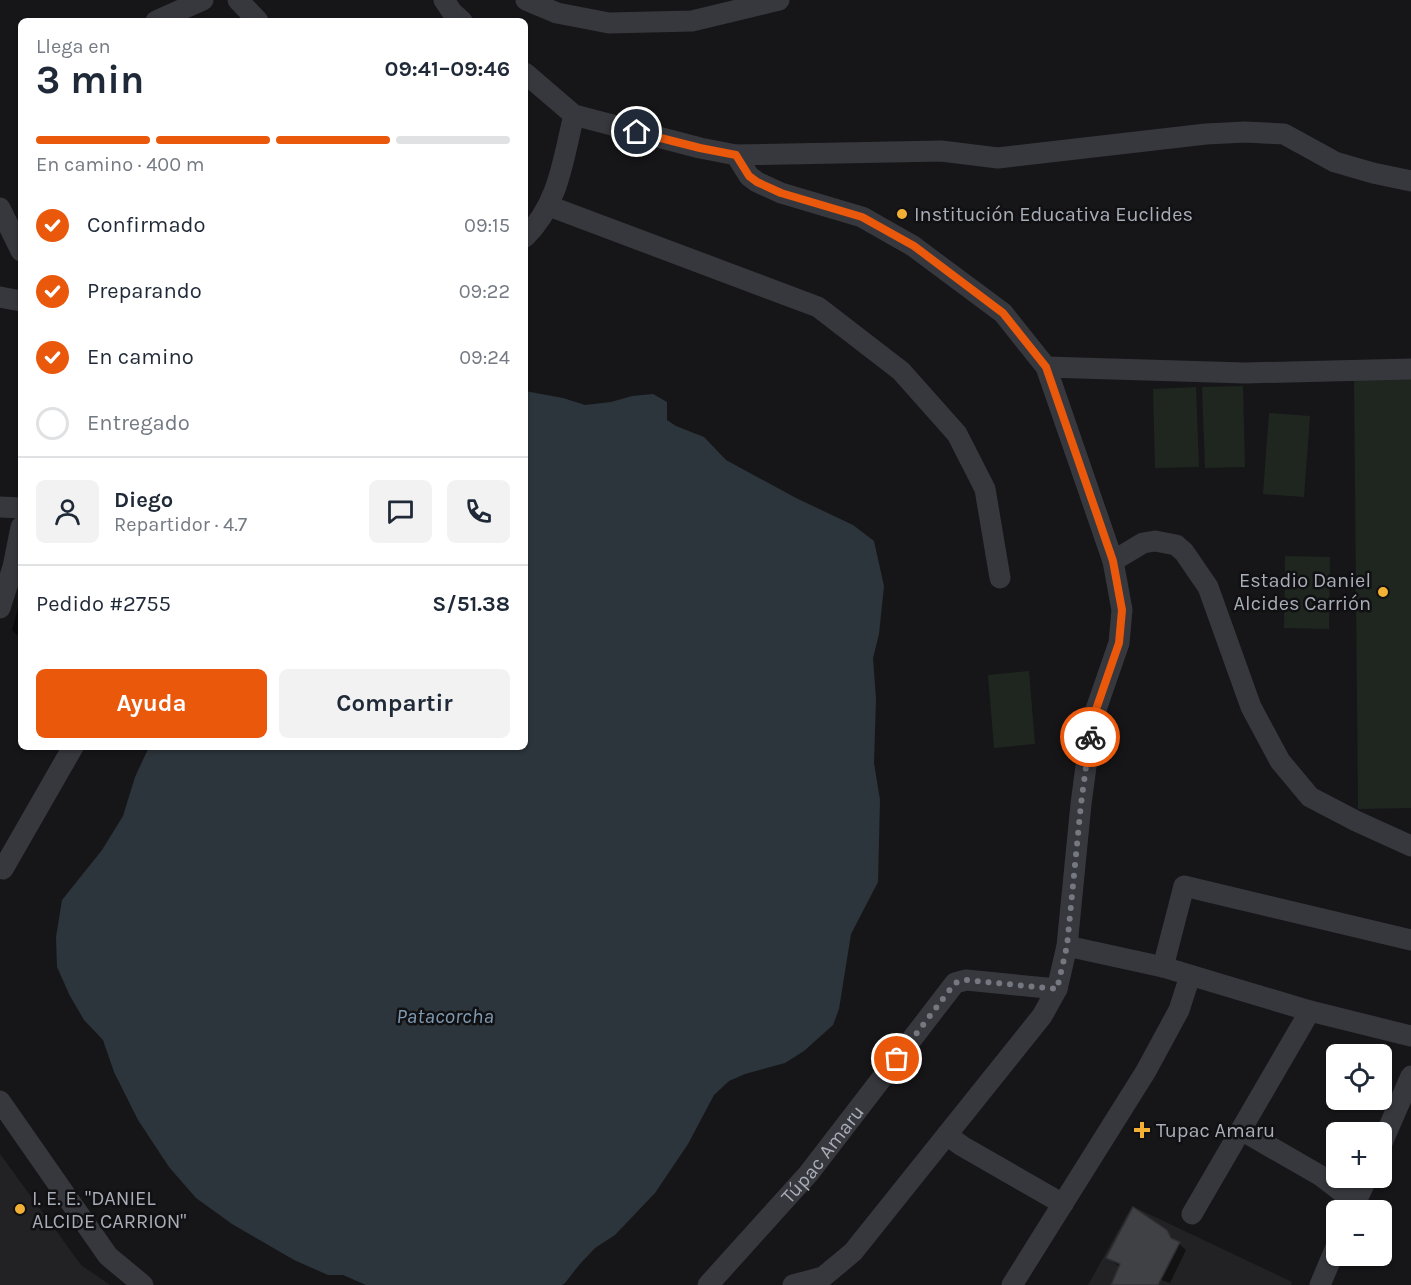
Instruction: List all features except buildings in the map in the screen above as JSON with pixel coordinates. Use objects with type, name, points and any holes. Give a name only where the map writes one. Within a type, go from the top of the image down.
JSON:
[{"type":"street","points":[[163,18],[203,0]]},
{"type":"street","points":[[238,0],[255,18]]},
{"type":"street","points":[[444,0],[459,18]]},
{"type":"street","points":[[525,0],[557,13],[609,23],[692,21],[779,0]]},
{"type":"street","points":[[528,76],[574,115],[700,148],[736,155],[941,150],[998,158],[1206,134],[1245,132],[1284,134],[1335,162],[1411,181]]},
{"type":"street","points":[[529,228],[549,206],[555,192],[574,115]]},
{"type":"street","points":[[736,155],[749,176],[757,182],[781,193],[862,217],[914,246],[1003,313],[1046,367],[1113,561],[1122,610],[1119,643],[1092,721],[1067,946],[1057,989],[1042,1016],[853,1252],[823,1277],[793,1285]]},
{"type":"street","points":[[549,206],[818,307],[902,371],[957,434],[985,489],[1000,578]]},
{"type":"street","points":[[0,208],[18,245]]},
{"type":"street","points":[[0,297],[18,300]]},
{"type":"street","points":[[1046,367],[1245,373],[1411,369]]},
{"type":"street","points":[[0,507],[18,508]]},
{"type":"street","points":[[1113,561],[1143,543],[1155,541],[1176,545],[1184,552],[1208,587],[1251,707],[1280,761],[1310,797],[1411,846]]},
{"type":"street","points":[[0,608],[18,542]]},
{"type":"street","points":[[3,869],[71,750]]},
{"type":"street","points":[[1163,967],[1184,886],[1411,940]]},
{"type":"street","points":[[1067,946],[1163,967],[1310,1011],[1411,1036]]},
{"type":"street","points":[[1012,1285],[1146,1071],[1179,1010],[1190,976]]},
{"type":"street","name":"Túpac Amaru","points":[[708,1285],[809,1173],[955,983],[966,980],[1057,989]]},
{"type":"street","points":[[1192,1214],[1310,1011]]},
{"type":"street","points":[[1391,1122],[1411,1076]]},
{"type":"street","points":[[0,1101],[108,1256],[143,1285]]},
{"type":"street","points":[[1240,1130],[1321,1176],[1347,1200]]},
{"type":"street","points":[[947,1135],[1063,1204]]},
{"type":"street","points":[[1320,1285],[1328,1266]]},
{"type":"shaded area","name":"Estadio Daniel Alcides Carrión","points":[[1411,376],[1411,808],[1358,809],[1354,377]]},
{"type":"shaded area","points":[[1243,386],[1245,467],[1205,468],[1202,387]]},
{"type":"shaded area","points":[[1196,387],[1199,467],[1155,468],[1153,389]]},
{"type":"shaded area","points":[[1269,413],[1310,416],[1304,497],[1263,494]]},
{"type":"shaded area","points":[[1285,556],[1330,557],[1329,629],[1284,628]]},
{"type":"shaded area","points":[[1029,671],[1035,744],[994,748],[988,675]]},
{"type":"shaded area","name":"I. E. E. \"DANIEL ALCIDE CARRION\"","points":[[0,1154],[81,1265],[110,1285],[0,1285]]},
{"type":"shaded area","points":[[1132,1206],[1292,1282],[1291,1285],[1088,1285]]},
{"type":"water","name":"Patacorcha","points":[[528,392],[585,405],[653,394],[667,402],[667,420],[704,437],[726,460],[796,498],[853,525],[874,541],[884,586],[879,634],[873,658],[876,699],[874,763],[880,800],[878,882],[851,934],[839,1009],[833,1025],[804,1051],[785,1063],[729,1081],[714,1095],[688,1144],[655,1193],[615,1235],[595,1248],[562,1285],[366,1285],[343,1275],[328,1275],[294,1260],[232,1224],[196,1198],[169,1167],[138,1120],[114,1072],[103,1040],[84,1020],[57,967],[56,937],[62,900],[102,850],[123,816],[135,777],[148,750],[528,750]]},
{"type":"way so far","points":[[897,1059],[955,983],[966,980],[1057,989],[1067,946],[1090,737]]},
{"type":"place","name":"Institución Educativa Euclides","points":[[902,214]]},
{"type":"place","name":"Estadio Daniel Alcides Carrión","points":[[1383,592]]},
{"type":"place","name":"Tupac Amaru","points":[[1142,1130]]},
{"type":"place","name":"I. E. E. \"DANIEL ALCIDE CARRION\"","points":[[20,1209]]},
{"type":"route","points":[[637,132],[736,155],[749,176],[757,182],[781,193],[862,217],[914,246],[1003,313],[1046,367],[1113,561],[1122,610],[1119,643],[1092,721],[1090,737]]}]
